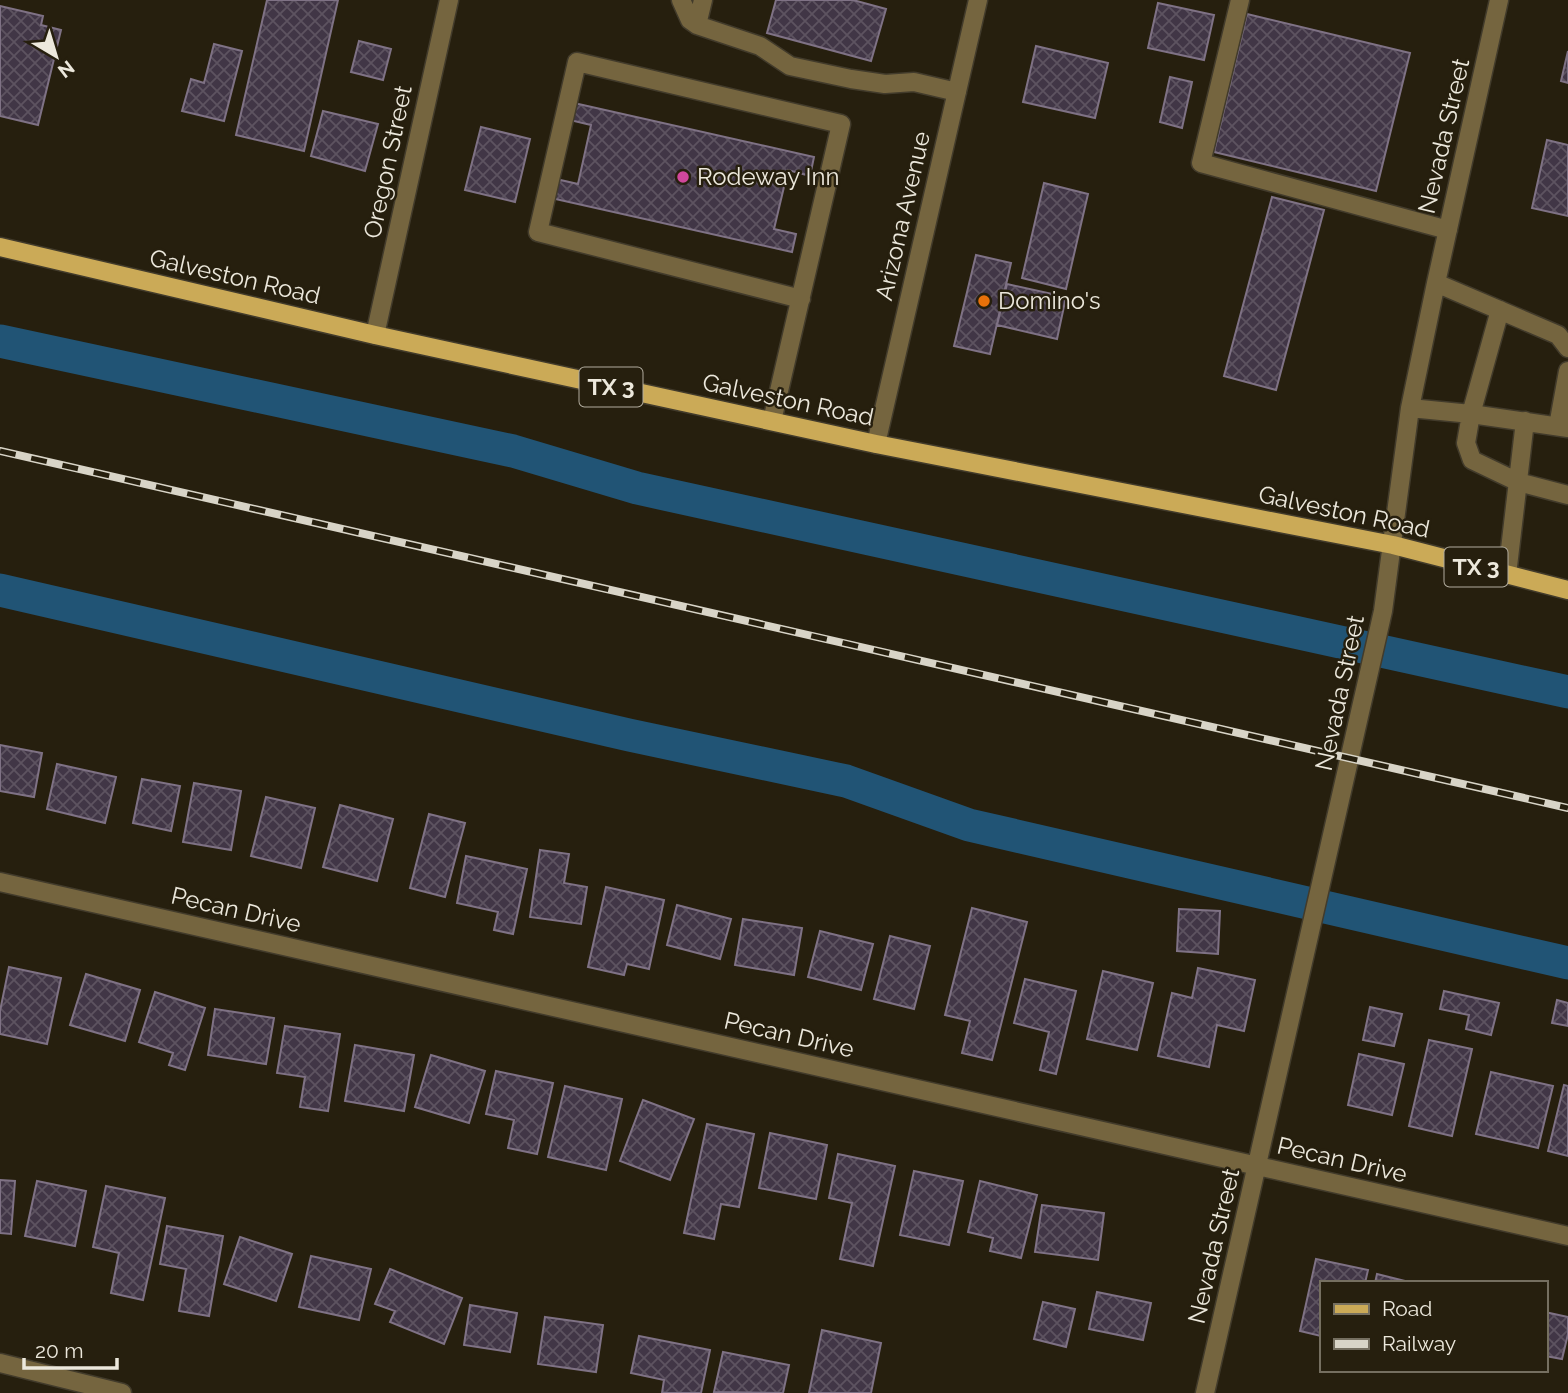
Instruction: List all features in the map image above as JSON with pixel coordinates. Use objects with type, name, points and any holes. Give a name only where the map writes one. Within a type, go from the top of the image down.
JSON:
[{"type":"main road","name":"Galveston Road","points":[[0,247],[375,335],[876,444],[1393,545],[1568,590]]},
{"type":"street","name":"Oregon Street","points":[[375,335],[449,0]]},
{"type":"street","points":[[681,0],[690,20],[697,26],[761,46],[790,66],[851,79],[885,84],[914,82],[957,92]]},
{"type":"street","points":[[697,26],[703,0]]},
{"type":"street","name":"Arizona Avenue","points":[[876,444],[978,0]]},
{"type":"street","points":[[1240,0],[1201,163],[1448,230]]},
{"type":"street","name":"Nevada Street","points":[[1205,1393],[1383,611],[1410,408],[1499,0]]},
{"type":"street","points":[[772,421],[841,124],[577,62],[538,232],[800,299]]},
{"type":"street","points":[[1436,283],[1559,335],[1568,348]]},
{"type":"street","points":[[1500,310],[1471,414],[1466,443],[1472,460],[1518,482],[1568,495]]},
{"type":"street","points":[[1410,408],[1563,427],[1568,371]]},
{"type":"street","points":[[1507,575],[1525,421]]},
{"type":"street","name":"Pecan Drive","points":[[0,881],[1568,1236]]},
{"type":"street","points":[[0,1363],[122,1393]]},
{"type":"building","points":[[267,0],[338,0],[304,151],[236,135]]},
{"type":"building","points":[[776,0],[853,0],[886,9],[871,61],[767,33]]},
{"type":"building","points":[[1158,3],[1214,15],[1204,60],[1148,48]]},
{"type":"building","points":[[0,6],[43,16],[41,25],[61,30],[38,125],[0,116]]},
{"type":"building","points":[[1247,14],[1410,53],[1376,191],[1214,152]]},
{"type":"building","points":[[359,41],[391,49],[383,80],[351,72]]},
{"type":"building","points":[[214,44],[242,51],[224,121],[182,111],[191,79],[204,83]]},
{"type":"building","points":[[1036,46],[1108,63],[1095,118],[1023,102]]},
{"type":"building","points":[[1568,51],[1568,83],[1561,81]]},
{"type":"building","points":[[1170,77],[1192,82],[1182,128],[1160,122]]},
{"type":"building","name":"Rodeway Inn","points":[[574,103],[814,157],[810,176],[788,170],[774,229],[796,234],[792,252],[551,198],[556,179],[578,184],[591,125],[570,120]]},
{"type":"building","points":[[323,111],[378,124],[365,171],[311,156]]},
{"type":"building","points":[[481,127],[530,139],[515,202],[465,190]]},
{"type":"building","points":[[1547,140],[1568,145],[1568,216],[1532,208]]},
{"type":"building","points":[[1044,183],[1088,194],[1066,289],[1022,278]]},
{"type":"building","points":[[1272,197],[1324,210],[1276,390],[1224,376]]},
{"type":"building","points":[[976,255],[1011,263],[990,354],[954,346]]},
{"type":"building","points":[[1007,284],[1066,297],[1057,339],[997,325]]},
{"type":"building","points":[[0,745],[42,753],[34,797],[0,791]]},
{"type":"building","points":[[57,764],[116,777],[105,823],[47,809]]},
{"type":"building","points":[[142,779],[180,786],[171,831],[133,823]]},
{"type":"building","points":[[194,783],[241,791],[231,850],[183,842]]},
{"type":"building","points":[[266,797],[315,808],[301,868],[251,856]]},
{"type":"building","points":[[340,805],[393,819],[377,881],[323,867]]},
{"type":"building","points":[[429,814],[465,823],[445,897],[410,888]]},
{"type":"building","points":[[540,850],[569,854],[564,883],[587,887],[581,924],[530,917]]},
{"type":"building","points":[[466,856],[527,869],[513,934],[494,930],[498,912],[457,903]]},
{"type":"building","points":[[606,887],[664,900],[649,969],[627,964],[624,975],[588,967]]},
{"type":"building","points":[[677,905],[731,919],[720,959],[667,945]]},
{"type":"building","points":[[972,908],[1027,922],[992,1060],[962,1053],[970,1021],[945,1015]]},
{"type":"building","points":[[1179,909],[1220,911],[1218,954],[1177,951]]},
{"type":"building","points":[[743,919],[802,928],[794,975],[735,965]]},
{"type":"building","points":[[820,931],[873,944],[861,990],[808,977]]},
{"type":"building","points":[[890,936],[930,946],[914,1009],[874,999]]},
{"type":"building","points":[[9,967],[61,978],[47,1044],[0,1034],[0,1011]]},
{"type":"building","points":[[1198,968],[1255,980],[1244,1031],[1217,1025],[1209,1067],[1158,1056],[1172,993],[1192,998]]},
{"type":"building","points":[[1103,971],[1153,983],[1137,1050],[1087,1039]]},
{"type":"building","points":[[86,974],[140,990],[125,1041],[70,1025]]},
{"type":"building","points":[[1025,979],[1076,991],[1056,1074],[1040,1070],[1049,1032],[1014,1023]]},
{"type":"building","points":[[1444,991],[1499,1003],[1491,1035],[1466,1029],[1469,1015],[1440,1009]]},
{"type":"building","points":[[155,992],[205,1008],[185,1070],[169,1065],[173,1053],[139,1042]]},
{"type":"building","points":[[1557,1000],[1568,1003],[1568,1026],[1552,1023]]},
{"type":"building","points":[[1370,1007],[1402,1014],[1394,1046],[1363,1040]]},
{"type":"building","points":[[215,1009],[274,1018],[266,1064],[208,1055]]},
{"type":"building","points":[[285,1026],[340,1034],[328,1111],[300,1107],[305,1077],[277,1073]]},
{"type":"building","points":[[1429,1040],[1472,1049],[1452,1136],[1409,1126]]},
{"type":"building","points":[[355,1045],[414,1055],[404,1111],[345,1101]]},
{"type":"building","points":[[1359,1054],[1404,1064],[1392,1115],[1348,1105]]},
{"type":"building","points":[[431,1055],[485,1071],[469,1123],[415,1107]]},
{"type":"building","points":[[496,1071],[553,1083],[537,1154],[508,1148],[514,1120],[486,1114]]},
{"type":"building","points":[[1491,1072],[1553,1086],[1538,1148],[1476,1134]]},
{"type":"building","points":[[1564,1085],[1568,1086],[1568,1156],[1548,1151]]},
{"type":"building","points":[[565,1086],[622,1099],[606,1170],[548,1157]]},
{"type":"building","points":[[643,1100],[694,1119],[670,1180],[620,1161]]},
{"type":"building","points":[[707,1124],[754,1134],[739,1207],[721,1204],[714,1239],[684,1233]]},
{"type":"building","points":[[770,1133],[827,1145],[816,1199],[759,1188]]},
{"type":"building","points":[[838,1154],[895,1166],[873,1266],[840,1259],[852,1203],[829,1198]]},
{"type":"building","points":[[914,1171],[963,1181],[949,1245],[900,1235]]},
{"type":"building","points":[[0,1180],[15,1181],[11,1234],[0,1233]]},
{"type":"building","points":[[37,1181],[86,1191],[75,1246],[25,1236]]},
{"type":"building","points":[[980,1181],[1037,1195],[1021,1258],[990,1251],[993,1238],[968,1232]]},
{"type":"building","points":[[106,1186],[165,1198],[143,1300],[111,1293],[119,1253],[93,1247]]},
{"type":"building","points":[[1042,1205],[1104,1213],[1098,1260],[1035,1252]]},
{"type":"building","points":[[167,1226],[223,1236],[209,1316],[179,1311],[186,1269],[160,1264]]},
{"type":"building","points":[[240,1237],[292,1254],[276,1301],[224,1284]]},
{"type":"building","points":[[311,1256],[371,1269],[359,1320],[299,1307]]},
{"type":"building","points":[[1316,1259],[1368,1270],[1365,1281],[1320,1281],[1320,1336],[1300,1331]]},
{"type":"building","points":[[390,1269],[462,1298],[444,1344],[390,1322],[395,1311],[375,1304]]},
{"type":"building","points":[[1377,1274],[1405,1281],[1375,1281]]},
{"type":"building","points":[[1097,1292],[1151,1303],[1143,1340],[1089,1329]]},
{"type":"building","points":[[1043,1302],[1075,1309],[1066,1347],[1034,1339]]},
{"type":"building","points":[[470,1305],[517,1313],[510,1352],[464,1345]]},
{"type":"building","points":[[1547,1312],[1568,1317],[1568,1334],[1562,1359],[1547,1356]]},
{"type":"building","points":[[545,1317],[603,1325],[596,1372],[538,1364]]},
{"type":"building","points":[[822,1330],[881,1343],[871,1393],[809,1393]]},
{"type":"building","points":[[639,1336],[710,1350],[701,1393],[662,1393],[664,1380],[631,1373]]},
{"type":"building","points":[[723,1352],[789,1365],[783,1393],[714,1392]]},
{"type":"waterway","points":[[0,341],[513,451],[637,488],[1568,692]]},
{"type":"waterway","points":[[0,590],[629,735],[846,781],[969,825],[1568,963]]},
{"type":"railway","points":[[0,451],[1568,808]]},
{"type":"place","name":"Rodeway Inn","points":[[683,177]]},
{"type":"place","name":"Domino's","points":[[984,301]]}]
